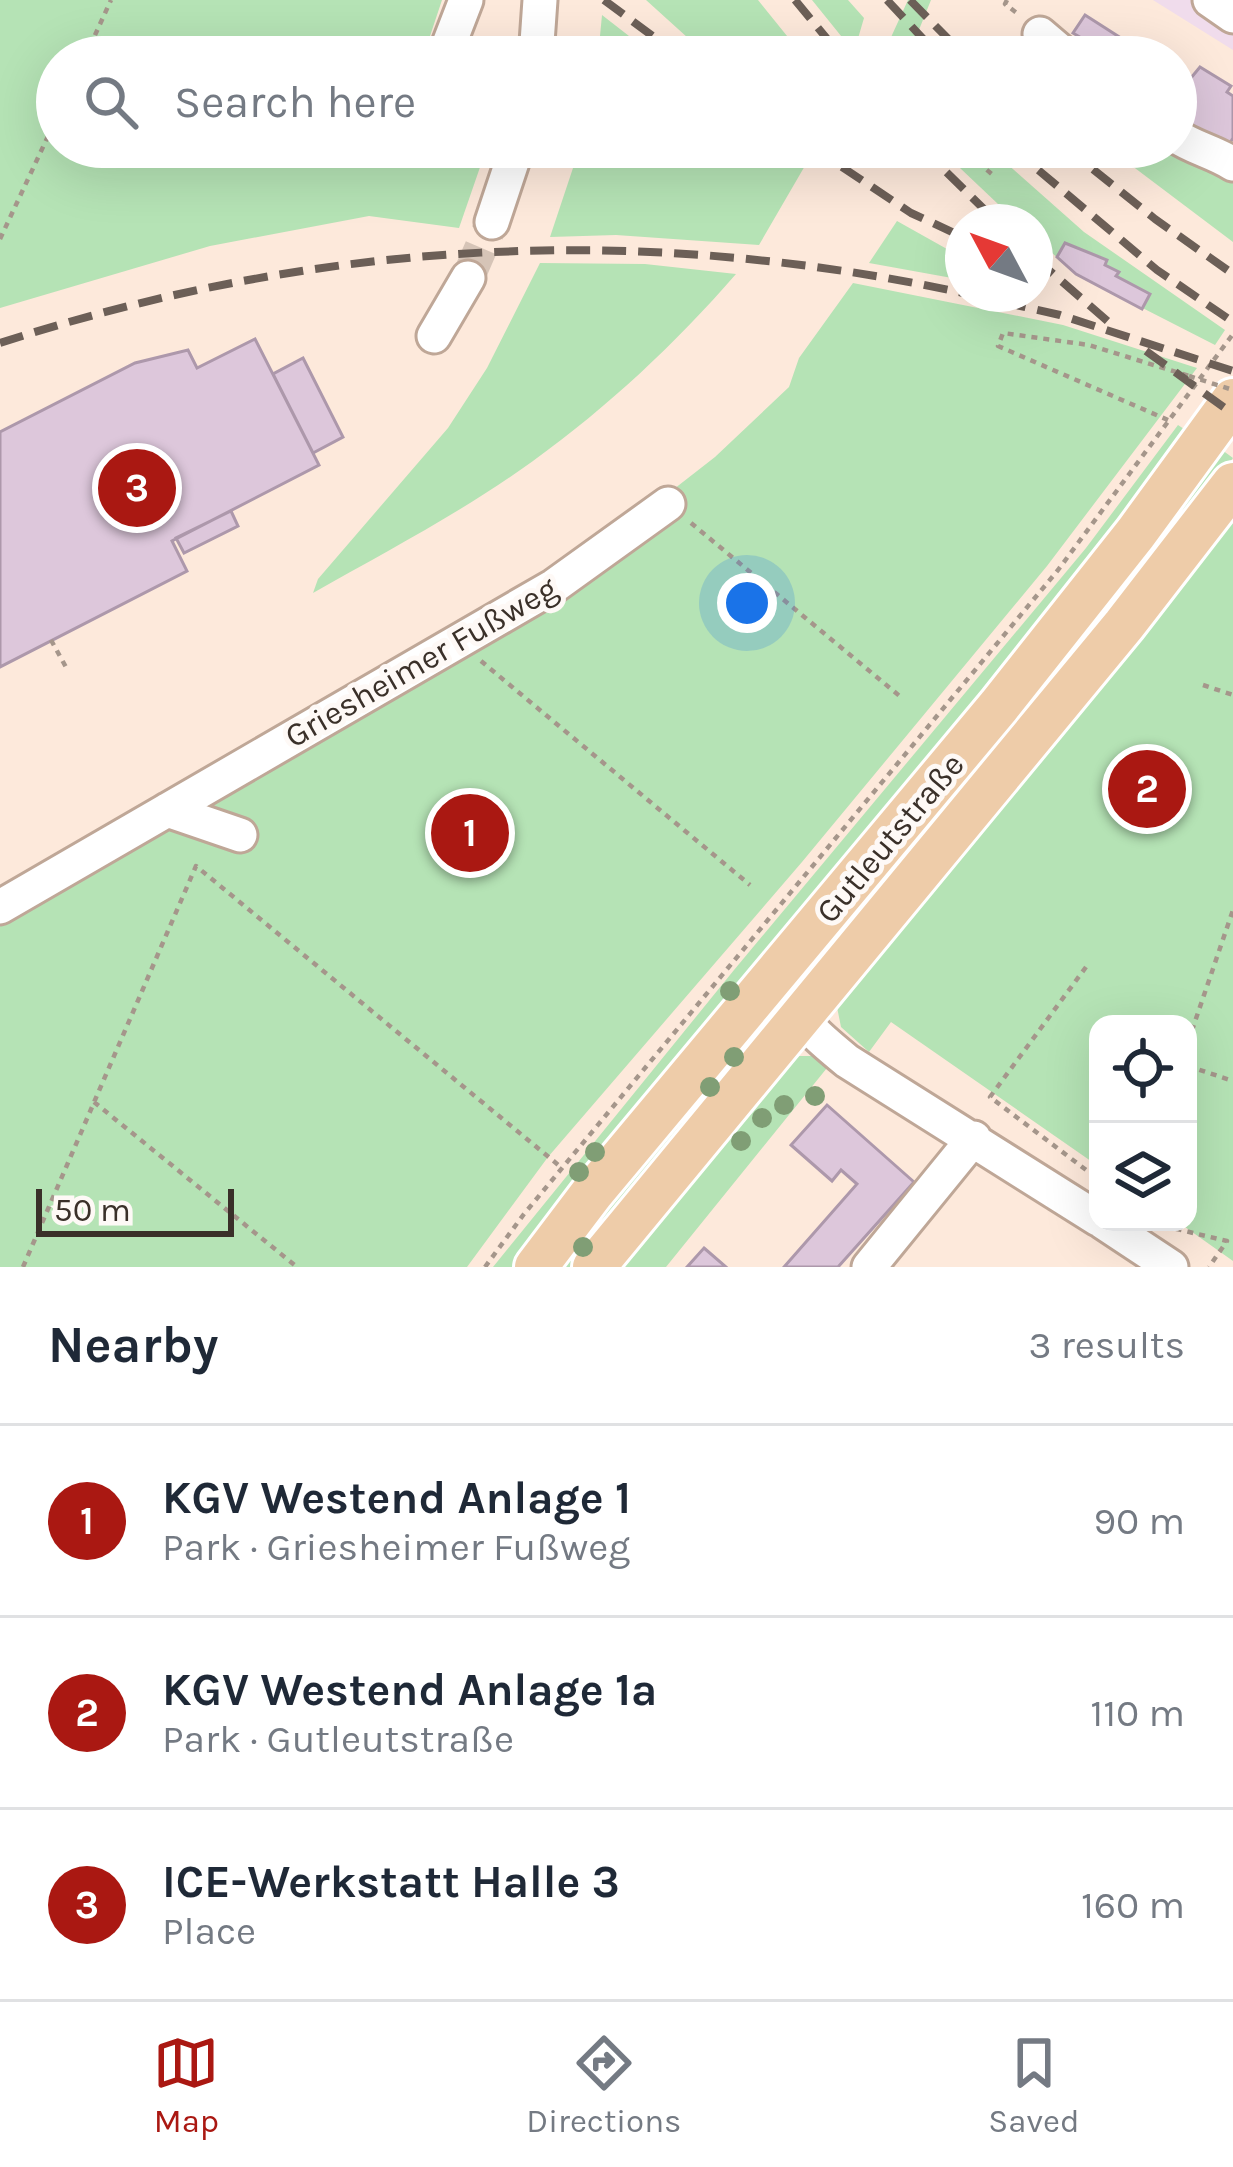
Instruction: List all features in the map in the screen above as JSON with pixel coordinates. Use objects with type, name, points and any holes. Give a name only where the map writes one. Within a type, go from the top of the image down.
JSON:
[{"type":"main road","name":"Gutleutstraße","points":[[536,1267],[592,1193],[966,748],[1136,533],[1233,400]]},
{"type":"main road","name":"Gutleutstraße","points":[[594,1267],[1085,673],[1233,484]]},
{"type":"street","points":[[452,36],[466,0]]},
{"type":"street","points":[[537,36],[540,0]]},
{"type":"street","points":[[1210,0],[1233,16]]},
{"type":"street","points":[[1197,146],[1233,164]]},
{"type":"street","points":[[492,222],[510,168]]},
{"type":"street","points":[[434,336],[468,278]]},
{"type":"street","name":"Griesheimer Fußweg","points":[[0,907],[554,586],[668,504]]},
{"type":"street","points":[[966,748],[952,792],[806,967],[794,998],[820,1039],[847,1061],[1089,1213]]},
{"type":"street","points":[[167,810],[240,835]]},
{"type":"street","points":[[869,1267],[974,1138]]},
{"type":"street","points":[[1117,1231],[1171,1267]]},
{"type":"path","points":[[95,36],[111,0]]},
{"type":"path","points":[[0,239],[36,162]]},
{"type":"path","points":[[984,168],[993,175]]},
{"type":"path","points":[[1168,420],[998,346],[1003,333],[1089,345],[1233,391]]},
{"type":"path","points":[[484,1267],[1058,570],[1233,334]]},
{"type":"path","points":[[668,504],[902,698]]},
{"type":"path","points":[[51,640],[67,669]]},
{"type":"path","points":[[458,642],[750,885]]},
{"type":"path","points":[[1203,685],[1233,695]]},
{"type":"path","points":[[23,1267],[196,866],[562,1168]]},
{"type":"path","points":[[1197,1016],[1233,910]]},
{"type":"path","points":[[1086,967],[990,1096],[1089,1172]]},
{"type":"path","points":[[1197,1069],[1233,1081]]},
{"type":"path","points":[[94,1102],[297,1267]]},
{"type":"path","points":[[1189,1231],[1227,1241],[1209,1267]]},
{"type":"shaded area","points":[[1153,0],[1233,0],[1233,50]]},
{"type":"green space","points":[[0,0],[442,0],[430,36],[36,36],[36,168],[480,168],[459,228],[369,216],[210,246],[0,308]]},
{"type":"green space","points":[[646,0],[758,0],[787,36],[686,36]]},
{"type":"green space","points":[[812,0],[848,0],[864,18],[859,36],[841,36]]},
{"type":"green space","points":[[908,0],[931,0],[916,36],[892,36]]},
{"type":"green space","points":[[602,15],[629,36],[600,36]]},
{"type":"green space","points":[[1197,161],[1233,183],[1233,242],[1135,168],[1197,168]]},
{"type":"green space","points":[[573,168],[804,168],[759,245],[616,235],[550,237]]},
{"type":"green space","points":[[960,168],[1012,168],[1052,204],[998,204]]},
{"type":"green space","points":[[1053,205],[1084,232],[1225,330],[1215,345],[1076,274],[1053,254]]},
{"type":"green space","points":[[897,221],[945,248],[945,277],[869,263]]},
{"type":"green space","points":[[540,263],[645,264],[736,274],[640,373],[561,440],[480,497],[313,593],[318,579],[448,428],[487,368]]},
{"type":"green space","points":[[853,283],[945,301],[945,312],[998,312],[1063,325],[1197,368],[1047,566],[802,862],[548,1157],[467,1267],[0,1267],[0,898],[482,621],[647,510],[715,457],[789,387],[799,358]]},
{"type":"green space","points":[[1178,425],[1193,435],[1158,481],[514,1267],[493,1267],[1086,548]]},
{"type":"green space","points":[[1218,447],[1233,458],[1126,599],[1000,747],[1027,698]]},
{"type":"green space","points":[[1233,507],[1233,1261],[1191,1231],[1197,1231],[1197,1015],[1089,1015],[1089,1160],[891,1022],[869,1052],[841,1027],[836,1002]]},
{"type":"green space","points":[[783,993],[784,1013],[578,1267],[554,1267]]},
{"type":"green space","points":[[794,1056],[814,1056],[831,1063],[666,1267],[611,1267]]},
{"type":"building","points":[[1085,15],[1118,36],[1078,36],[1073,33]]},
{"type":"building","points":[[1200,67],[1231,86],[1227,92],[1233,96],[1233,138],[1228,146],[1204,132],[1197,136]]},
{"type":"building","points":[[1065,243],[1107,260],[1105,265],[1119,272],[1116,276],[1150,294],[1142,309],[1076,274],[1057,257]]},
{"type":"building","points":[[255,339],[319,465],[172,541],[187,571],[0,667],[0,432],[135,363],[188,350],[197,368]]},
{"type":"building","points":[[303,358],[343,437],[313,453],[273,374]]},
{"type":"building","points":[[231,511],[238,526],[184,553],[176,538]]},
{"type":"building","points":[[827,1105],[914,1182],[838,1267],[784,1267],[857,1184],[841,1170],[832,1181],[791,1145]]},
{"type":"building","points":[[704,1248],[726,1267],[687,1267]]},
{"type":"tunnel","points":[[468,278],[492,222]]},
{"type":"railway","points":[[604,0],[653,36]]},
{"type":"railway","points":[[795,0],[825,36]]},
{"type":"railway","points":[[887,0],[920,36]]},
{"type":"railway","points":[[910,0],[945,36]]},
{"type":"railway","points":[[844,168],[911,213],[945,229]]},
{"type":"railway","points":[[942,168],[979,204]]},
{"type":"railway","points":[[1036,168],[1157,270],[1233,322]]},
{"type":"railway","points":[[1091,168],[1233,274]]},
{"type":"railway","points":[[0,343],[119,308],[239,282],[358,263],[478,253],[598,250],[719,256],[945,290]]},
{"type":"railway","points":[[1053,274],[1112,325]]},
{"type":"railway","points":[[1047,312],[1233,371]]},
{"type":"railway","points":[[1146,351],[1233,414]]},
{"type":"place","name":"ICE-Werkstatt Halle 3","points":[[137,488]]},
{"type":"place","name":"KGV Westend Anlage 1a","points":[[1147,789]]},
{"type":"place","name":"KGV Westend Anlage 1","points":[[470,833]]}]
